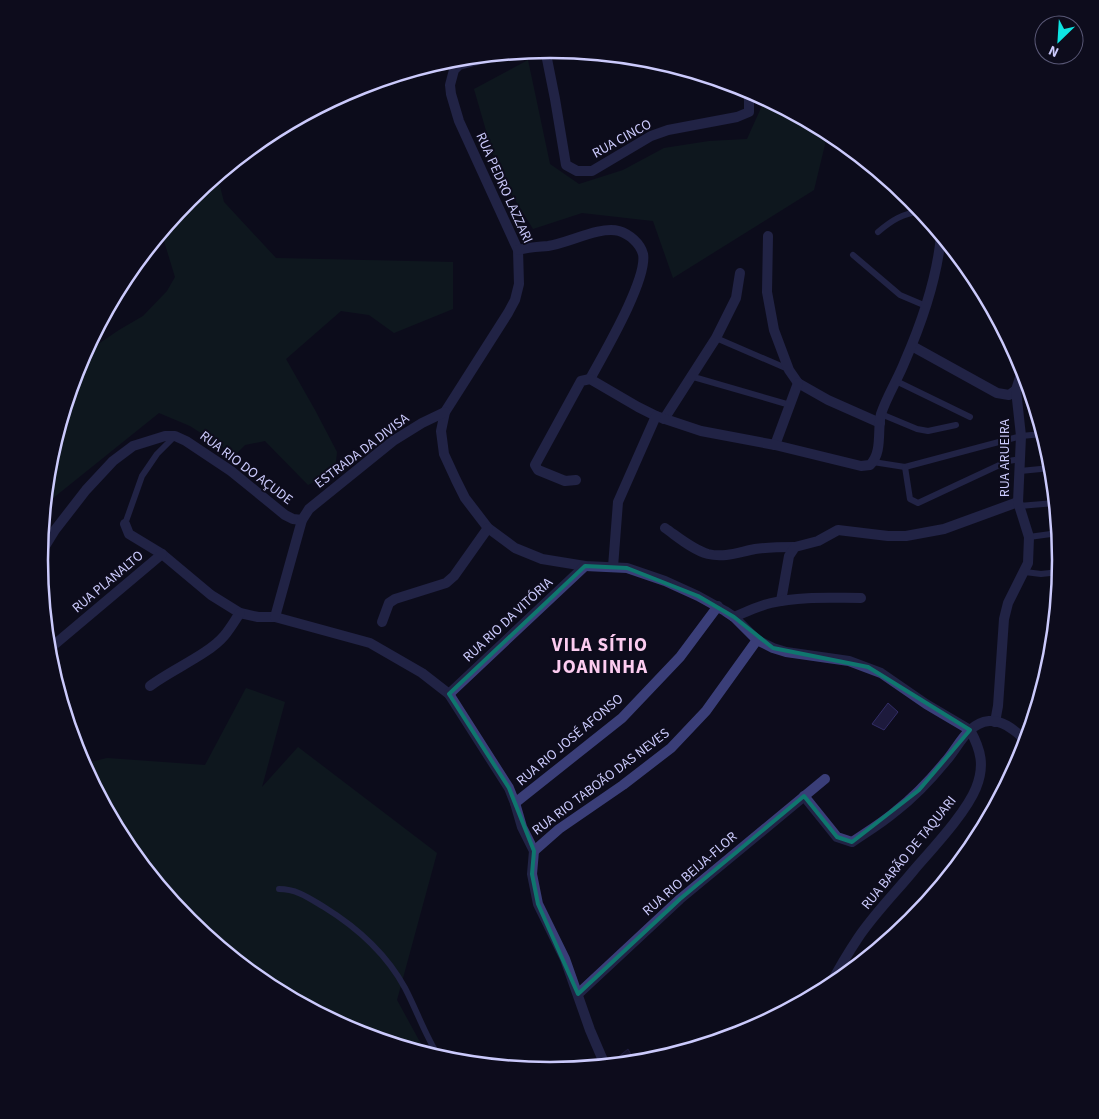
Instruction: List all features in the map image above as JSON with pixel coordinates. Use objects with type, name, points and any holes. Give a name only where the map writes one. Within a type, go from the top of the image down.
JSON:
[{"type":"street","name":"RUA CINCO","points":[[547,58],[566,165],[577,171],[592,171],[651,136],[668,130],[737,117],[749,112],[749,99]]},
{"type":"street","name":"RUA PEDRO LAZZARI","points":[[444,412],[515,300],[519,284],[518,250],[459,121],[451,94],[451,77],[458,66]]},
{"type":"street","points":[[518,250],[534,246],[548,246],[606,231],[618,231],[638,243],[643,254],[637,284],[624,316],[590,379]]},
{"type":"street","points":[[768,236],[767,292],[774,330],[789,370],[798,383],[828,400],[881,418]]},
{"type":"street","points":[[576,480],[565,480],[538,470],[535,465],[582,380],[590,379],[607,390],[660,417],[701,431],[775,445],[865,467],[873,462],[876,458],[881,418],[912,346],[926,306],[941,245]]},
{"type":"street","points":[[613,567],[618,502],[660,417],[716,338],[736,298],[740,273]]},
{"type":"street","points":[[912,346],[998,393],[1009,395],[1016,390]]},
{"type":"street","name":"RUA ARUEIRA","points":[[995,722],[998,706],[1004,619],[1008,603],[1028,563],[1028,537],[1018,504],[1021,459],[1021,436],[1016,390],[1018,381]]},
{"type":"street","points":[[775,445],[798,383]]},
{"type":"street","points":[[444,412],[441,431],[444,454],[464,498],[488,528],[516,548],[542,559],[585,566],[627,568],[665,581],[718,606],[734,617],[758,640],[773,648],[786,652],[831,658],[868,667],[881,673],[926,704],[970,730]]},
{"type":"street","name":"ESTRADA DA DIVISA","points":[[302,520],[319,500],[393,441],[444,412]]},
{"type":"street","points":[[49,539],[86,490],[113,461],[133,446],[165,436],[175,436]]},
{"type":"street","name":"RUA RIO DO AÇUDE","points":[[175,436],[186,441],[231,471],[285,515],[293,519],[302,520]]},
{"type":"street","points":[[665,528],[695,548],[708,554],[735,554],[756,549],[794,547],[818,541],[838,530],[888,536],[906,536],[944,529],[1018,504]]},
{"type":"street","points":[[275,617],[302,520]]},
{"type":"street","points":[[125,524],[129,534],[162,554],[211,595],[240,613],[258,617],[275,617],[370,643],[422,673],[449,694],[509,788],[516,803],[522,827],[534,851],[532,874],[538,904],[565,959],[602,1058]]},
{"type":"street","points":[[382,622],[389,603],[395,599],[446,583],[454,576],[488,528]]},
{"type":"street","points":[[781,601],[789,556],[794,547]]},
{"type":"street","name":"RUA PLANALTO","points":[[55,644],[162,554]]},
{"type":"street","name":"RUA RIO DA VITÓRIA","points":[[449,694],[585,566]]},
{"type":"street","points":[[734,617],[781,601],[816,598],[861,598]]},
{"type":"street","name":"RUA RIO JOSÉ AFONSO","points":[[516,803],[622,718],[680,658],[718,606]]},
{"type":"street","points":[[150,686],[224,637],[240,613]]},
{"type":"street","name":"RUA RIO TABOÃO DAS NEVES","points":[[534,851],[559,829],[624,785],[671,748],[706,711],[758,640]]},
{"type":"street","points":[[804,796],[837,837],[852,842],[896,811],[919,790],[946,762],[970,730],[988,721],[1010,727],[1020,735]]},
{"type":"street","name":"RUA BARÃO DE TAQUARI","points":[[840,969],[859,936],[935,846],[976,789],[981,759],[978,745],[970,730]]},
{"type":"street","name":"RUA RIO BEIJA-FLOR","points":[[578,994],[680,899],[825,779]]},
{"type":"lane","points":[[878,232],[894,220],[911,213]]},
{"type":"lane","points":[[853,255],[900,294],[926,306]]},
{"type":"lane","points":[[716,338],[789,370]]},
{"type":"lane","points":[[690,376],[790,405]]},
{"type":"lane","points":[[896,381],[970,417]]},
{"type":"lane","points":[[881,418],[928,431],[956,425]]},
{"type":"lane","points":[[873,462],[905,467],[1021,436],[1035,435]]},
{"type":"lane","points":[[125,524],[142,476],[157,454],[175,436]]},
{"type":"lane","points":[[905,467],[910,499],[918,503],[1008,461],[1021,459]]},
{"type":"lane","points":[[1020,471],[1043,469]]},
{"type":"lane","points":[[1018,504],[1048,503]]},
{"type":"lane","points":[[1028,537],[1050,534]]},
{"type":"lane","points":[[1025,572],[1051,573]]},
{"type":"lane","points":[[279,889],[294,890],[309,897],[348,923],[382,952],[404,987],[432,1047]]},
{"type":"highlighted area","points":[[585,566],[627,568],[698,596],[734,617],[773,648],[868,667],[970,730],[919,790],[852,842],[837,837],[804,796],[680,899],[578,994],[538,904],[532,874],[534,851],[509,788],[449,694]]},
{"type":"green space","points":[[528,60],[550,164],[579,184],[623,170],[664,148],[709,141],[747,139],[762,105],[826,141],[814,190],[673,278],[653,221],[582,213],[533,229],[498,172],[474,89]]},
{"type":"green space","points":[[219,182],[224,202],[276,258],[453,262],[453,309],[394,333],[369,315],[341,311],[286,359],[337,452],[335,471],[308,485],[265,441],[245,445],[235,455],[190,426],[159,413],[52,499],[57,462],[74,398],[95,346],[143,316],[167,291],[175,277],[164,241],[172,229]]},
{"type":"green space","points":[[246,688],[285,702],[262,787],[298,747],[437,853],[397,1000],[421,1044],[388,1035],[327,1010],[271,977],[219,937],[172,890],[151,865],[115,810],[90,762],[107,758],[205,765]]},
{"type":"building","points":[[888,703],[898,712],[884,730],[872,724]]},
{"type":"building","points":[[628,1049],[631,1055],[619,1056]]},
{"type":"district","name":"VILA SÍTIO JOANINHA","points":[[600,656]]}]
